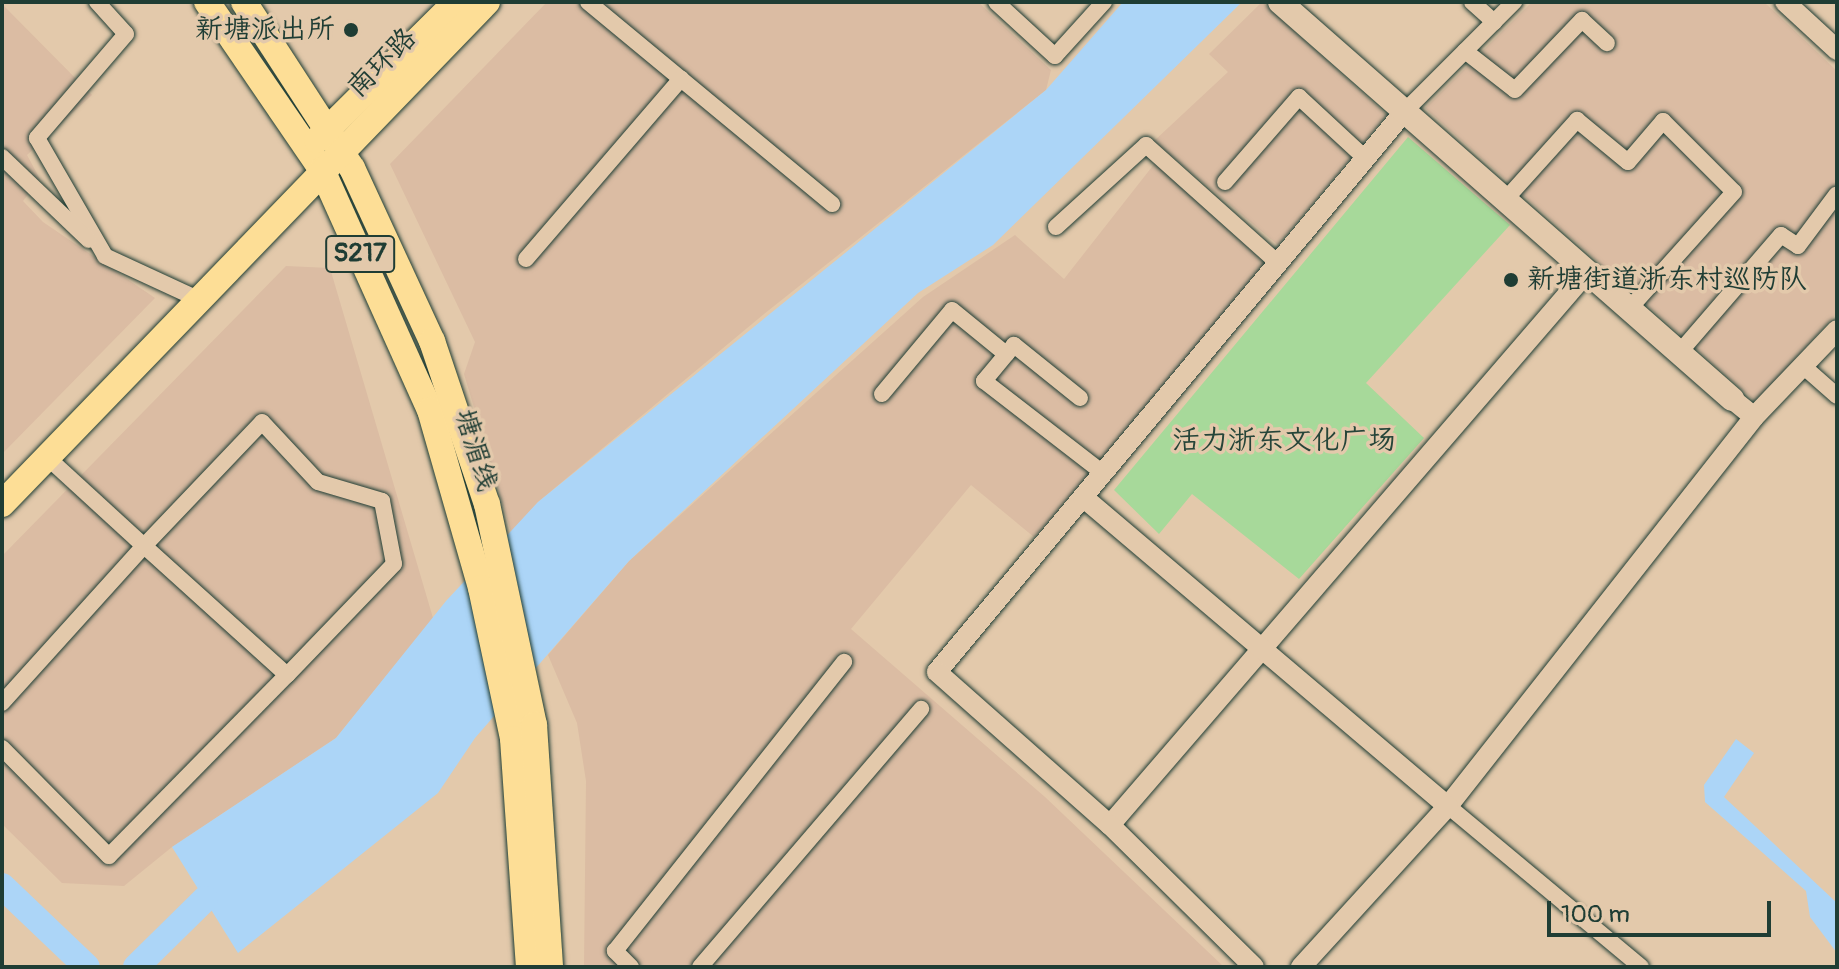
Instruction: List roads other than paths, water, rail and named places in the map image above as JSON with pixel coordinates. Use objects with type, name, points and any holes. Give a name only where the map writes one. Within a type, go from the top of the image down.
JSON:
[{"type":"main road","name":"塘湄线","points":[[207,2],[316,159],[430,410],[523,732],[529,967]]},
{"type":"main road","name":"S217","points":[[244,2],[334,140],[432,341],[487,504],[523,732],[550,967]]},
{"type":"main road","name":"南环路","points":[[7,490],[47,457],[198,299],[316,159],[456,2]]},
{"type":"main road","name":"南环路","points":[[334,140],[487,2]]},
{"type":"main road","points":[[1280,2],[1732,399]]},
{"type":"street","points":[[97,2],[126,34],[37,138],[105,255]]},
{"type":"street","points":[[588,2],[832,204]]},
{"type":"street","points":[[996,2],[1055,56],[1104,2]]},
{"type":"street","points":[[1472,2],[1494,22]]},
{"type":"street","points":[[1254,967],[1110,825],[937,672],[1404,112],[1514,2]]},
{"type":"street","points":[[1785,2],[1837,50]]},
{"type":"street","points":[[1465,51],[1515,90],[1582,20],[1607,43]]},
{"type":"street","points":[[526,259],[681,79]]},
{"type":"street","points":[[1225,182],[1299,97],[1365,158]]},
{"type":"street","points":[[1505,200],[1577,120],[1628,162],[1663,121],[1734,192],[1629,309]]},
{"type":"street","points":[[1056,227],[1146,145],[1278,263]]},
{"type":"street","points":[[2,157],[105,255],[198,299]]},
{"type":"street","points":[[1679,353],[1781,235],[1798,246],[1836,195]]},
{"type":"street","points":[[1110,825],[1587,272]]},
{"type":"street","points":[[882,394],[952,310],[1006,354]]},
{"type":"street","points":[[1301,967],[1448,806],[1754,417],[1837,330]]},
{"type":"street","points":[[1080,398],[1014,345],[984,381],[1103,473]]},
{"type":"street","points":[[1803,366],[1837,396]]},
{"type":"street","points":[[1732,399],[1754,417]]},
{"type":"street","points":[[2,703],[262,422],[318,482],[382,501],[394,564],[109,856],[2,748]]},
{"type":"street","points":[[47,457],[287,675]]},
{"type":"street","points":[[1083,497],[1641,967]]},
{"type":"street","points":[[631,967],[615,951],[844,662]]},
{"type":"street","points":[[700,967],[921,709]]},
{"type":"water","points":[[1123,2],[1242,2],[993,245],[918,293],[629,561],[475,738],[438,793],[238,953],[172,847],[336,738],[446,601],[538,502],[1046,90]]},
{"type":"water","points":[[1736,739],[1754,753],[1724,797],[1837,903],[1837,953],[1810,917],[1806,891],[1705,802],[1704,785]]},
{"type":"waterway","points":[[2,886],[87,967]]},
{"type":"waterway","points":[[136,967],[205,899]]},
{"type":"place","name":"新塘派出所","points":[[351,30]]},
{"type":"place","name":"新塘街道浙东村巡防队","points":[[1511,280]]},
{"type":"park label","name":"活力浙东文化广场","points":[[1284,441]]}]
